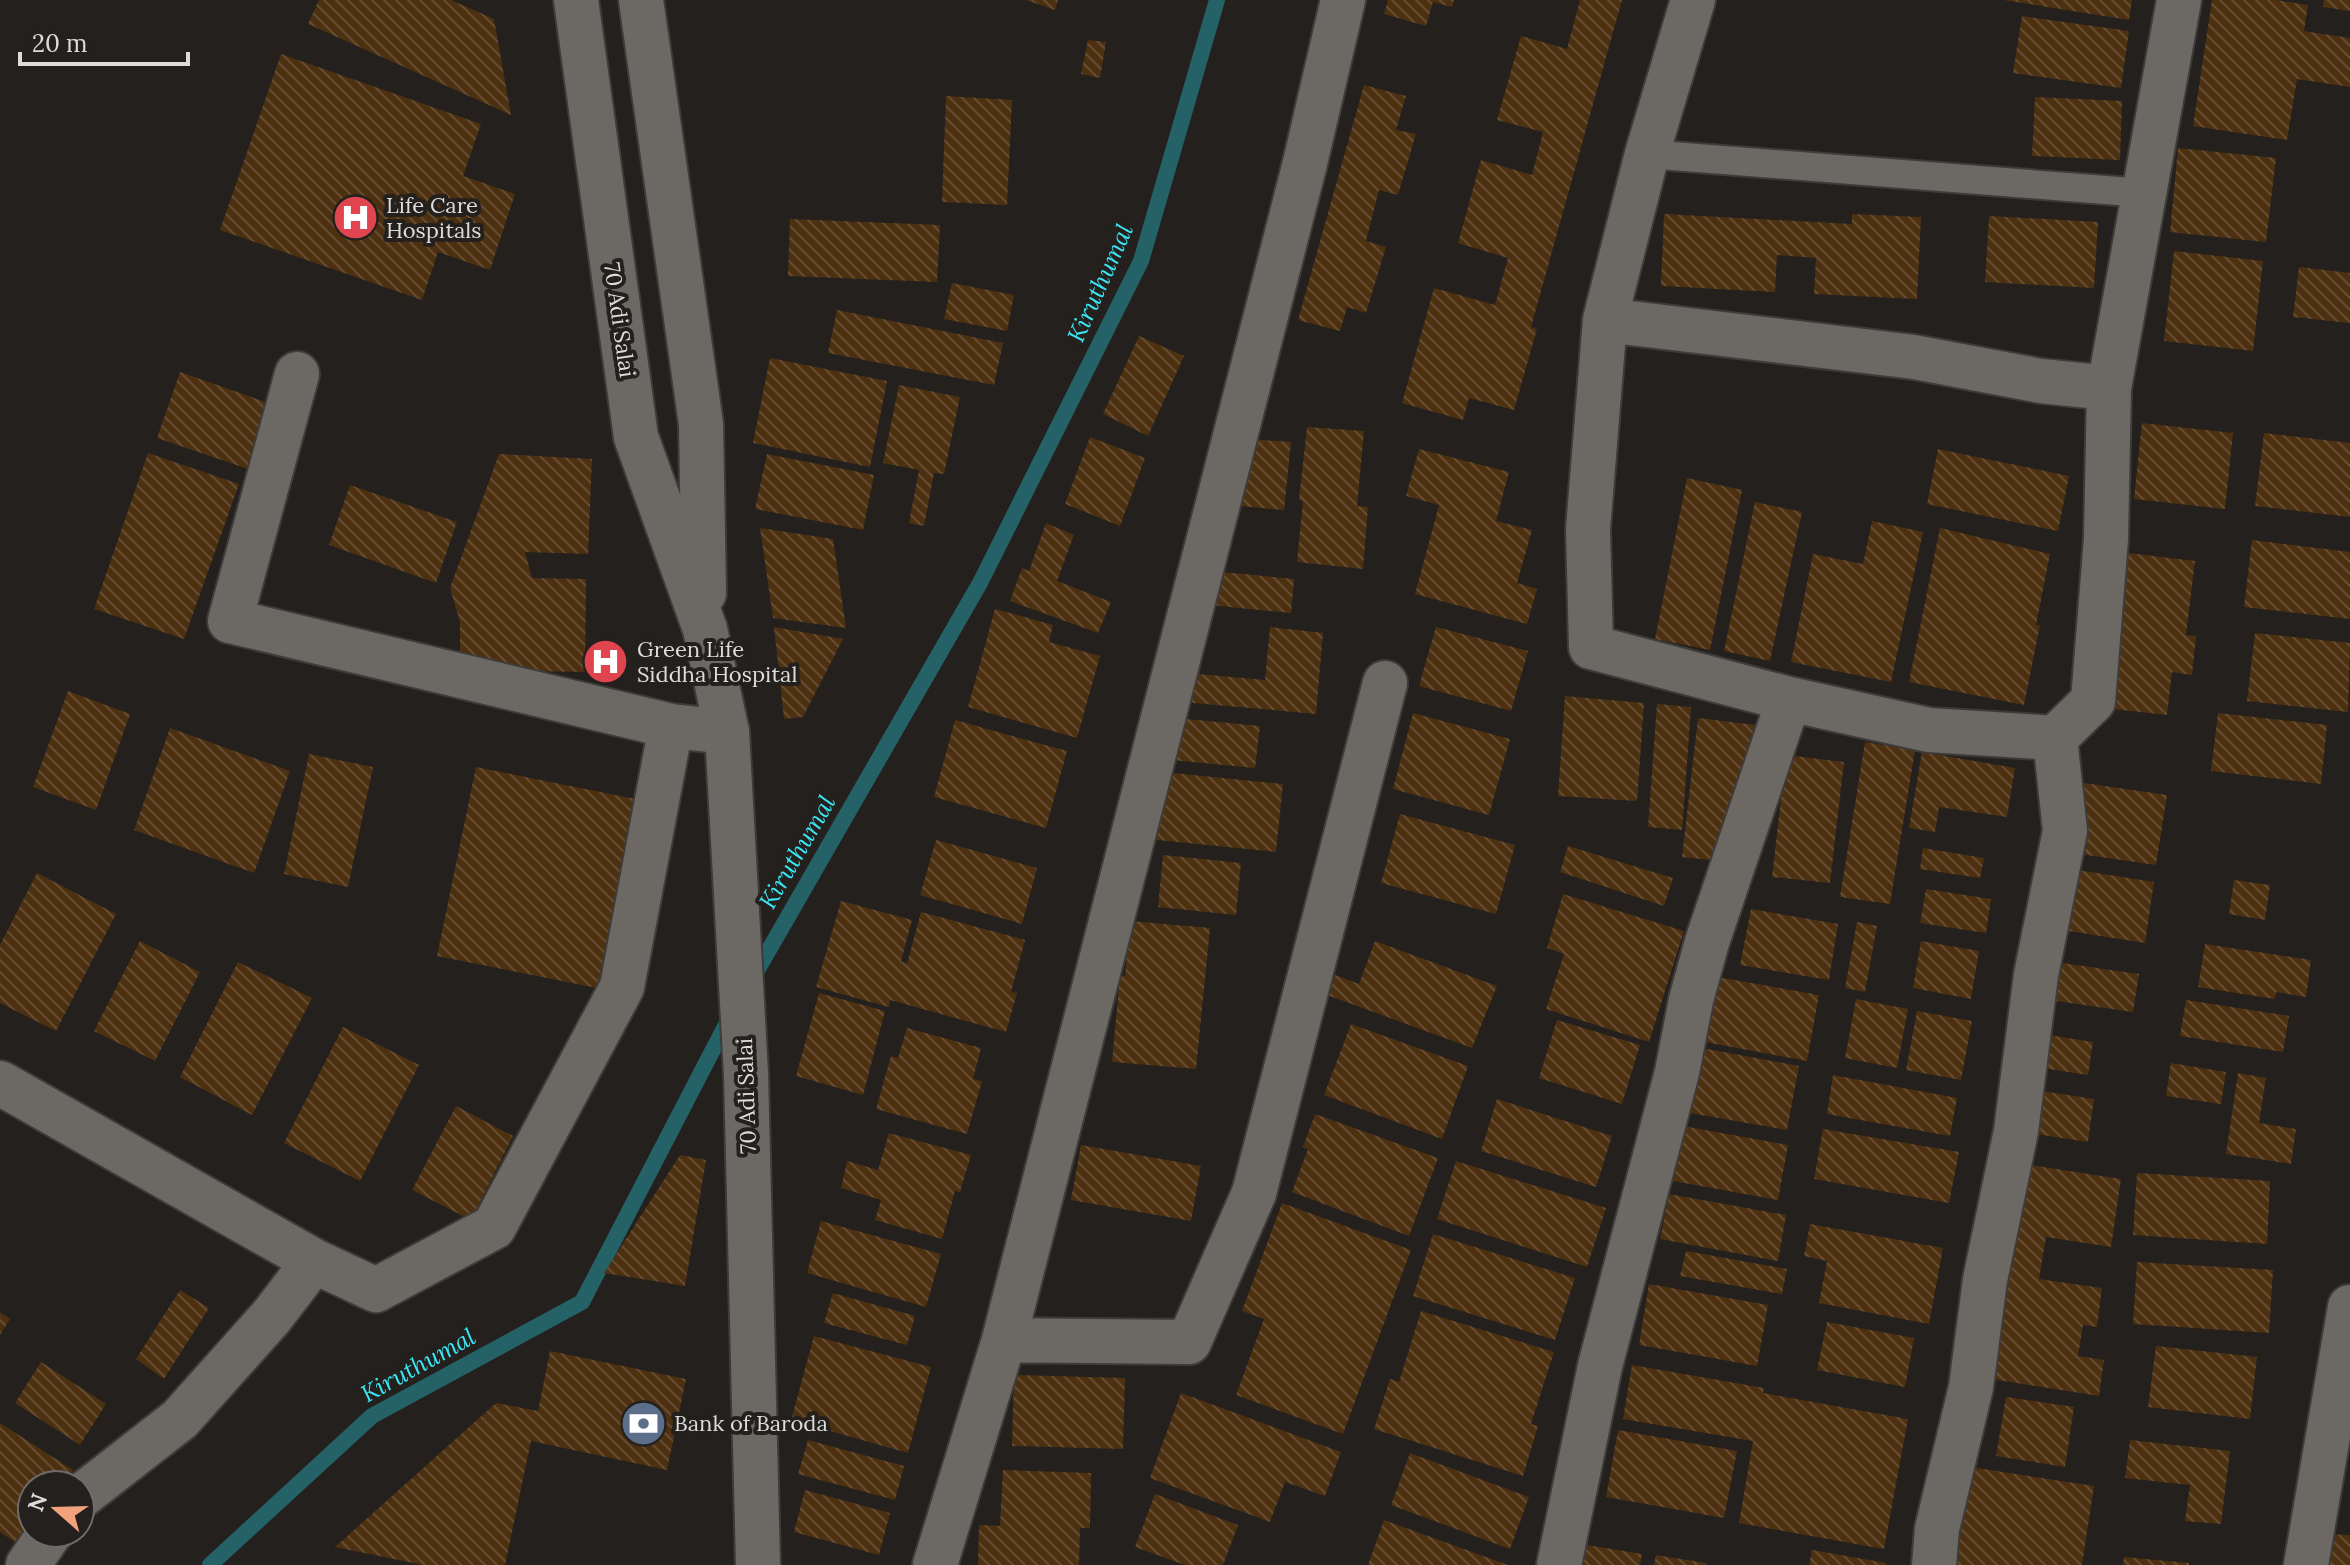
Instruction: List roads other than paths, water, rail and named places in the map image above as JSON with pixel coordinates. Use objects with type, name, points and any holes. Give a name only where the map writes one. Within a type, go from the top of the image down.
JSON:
[{"type":"street","name":"70 Adi Salai","points":[[576,0],[636,437],[705,629],[727,732],[746,1074],[758,1565]]},
{"type":"street","name":"70 Adi Salai","points":[[641,0],[701,424],[705,629]]},
{"type":"street","points":[[935,1565],[1004,1340],[1305,163],[1343,0]]},
{"type":"street","points":[[1693,0],[1647,154],[1605,320],[1588,529],[1591,647],[1789,699],[1929,730],[2055,738],[2093,701],[2106,539],[2109,388],[2179,0]]},
{"type":"street","points":[[1605,320],[1914,357],[2041,381],[2109,388]]},
{"type":"street","points":[[297,374],[230,621],[671,726],[727,732]]},
{"type":"street","points":[[1004,1340],[1189,1342],[1254,1193],[1385,683]]},
{"type":"street","points":[[1559,1565],[1600,1366],[1677,1072],[1691,1000],[1707,942],[1789,699]]},
{"type":"street","points":[[0,1083],[314,1261],[376,1290],[494,1227],[622,987],[671,726]]},
{"type":"street","points":[[1934,1565],[1937,1529],[1971,1387],[1985,1280],[2016,1131],[2036,975],[2065,831],[2055,738]]},
{"type":"street","points":[[96,1485],[180,1419],[272,1316],[314,1261]]},
{"type":"street","points":[[2306,1565],[2350,1307]]},
{"type":"lane","points":[[1647,154],[2144,193]]},
{"type":"waterway","name":"Kiruthumal","points":[[751,981],[980,583],[1141,261],[1217,0]]},
{"type":"waterway","name":"Kiruthumal","points":[[210,1565],[372,1416],[582,1302],[731,1015]]},
{"type":"place","name":"Life Care Hospitals","points":[[355,218]]},
{"type":"place","name":"Green Life Siddha Hospital","points":[[606,662]]},
{"type":"place","name":"Bank of Baroda","points":[[643,1423]]}]
